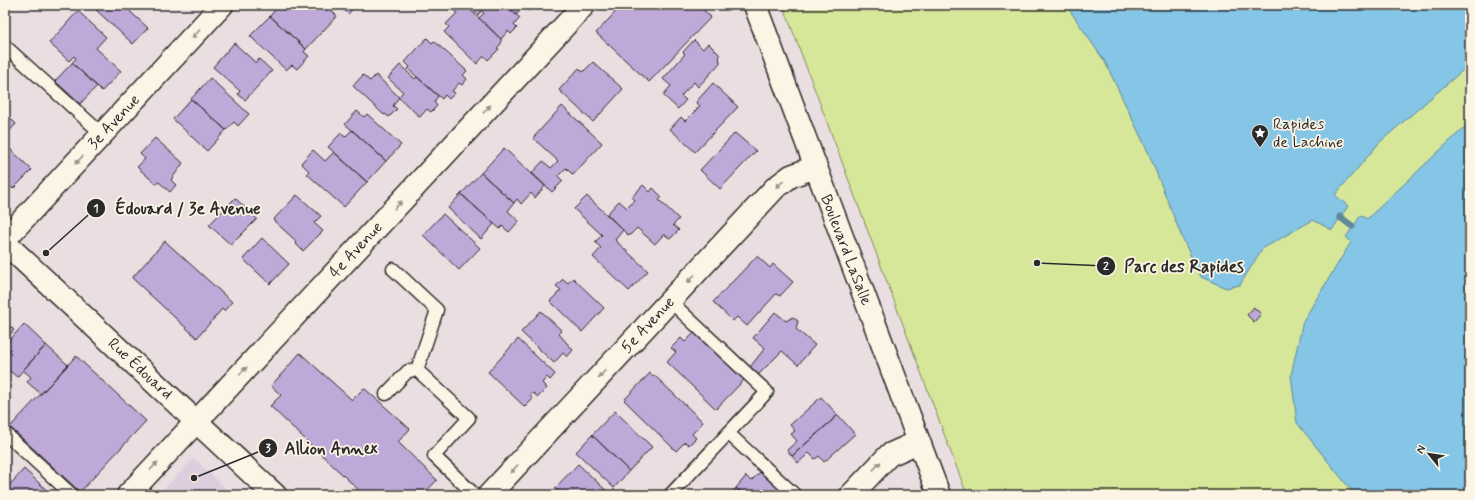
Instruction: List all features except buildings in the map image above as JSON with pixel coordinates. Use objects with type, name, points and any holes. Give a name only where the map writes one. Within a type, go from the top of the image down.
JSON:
[{"type":"street","name":"3e Avenue","points":[[5,239],[222,5]]},
{"type":"street","name":"4e Avenue","points":[[128,495],[584,5]]},
{"type":"street","name":"Boulevard LaSalle","points":[[755,5],[939,495]]},
{"type":"street","name":"5e Avenue","points":[[489,495],[780,184],[791,176],[815,167]]},
{"type":"street","name":"Rue Édouard","points":[[5,243],[275,495]]},
{"type":"street","points":[[851,495],[889,455],[918,442]]},
{"type":"lane","points":[[5,46],[102,134]]},
{"type":"lane","points":[[393,269],[437,310],[417,370]]},
{"type":"lane","points":[[670,301],[767,392],[670,495]]},
{"type":"lane","points":[[386,394],[408,371],[417,370],[469,418],[434,456],[476,495]]},
{"type":"lane","points":[[5,433],[72,495]]},
{"type":"lane","points":[[728,433],[795,495]]},
{"type":"shaded area","points":[[193,459],[196,460],[233,495],[158,495]]},
{"type":"green space","points":[[783,5],[1470,5],[1470,495],[967,495]]},
{"type":"water","name":"Rapides de Lachine","points":[[1066,5],[1470,5],[1470,64],[1380,142],[1335,195],[1348,206],[1332,230],[1313,220],[1262,249],[1240,285],[1226,288],[1201,277],[1183,240],[1149,154],[1105,62]]},
{"type":"water","points":[[1470,122],[1470,495],[1355,495],[1297,423],[1291,375],[1303,321],[1351,242],[1346,237],[1361,215],[1367,219]]},
{"type":"waterway","points":[[1340,217],[1352,226]]},
{"type":"place","name":"Rapides de Lachine","points":[[1260,148]]},
{"type":"place","name":"Édouard / 3e Avenue","points":[[46,253]]},
{"type":"place","name":"Parc des Rapides","points":[[1037,263]]},
{"type":"place","name":"Allion Annex","points":[[194,478]]}]
